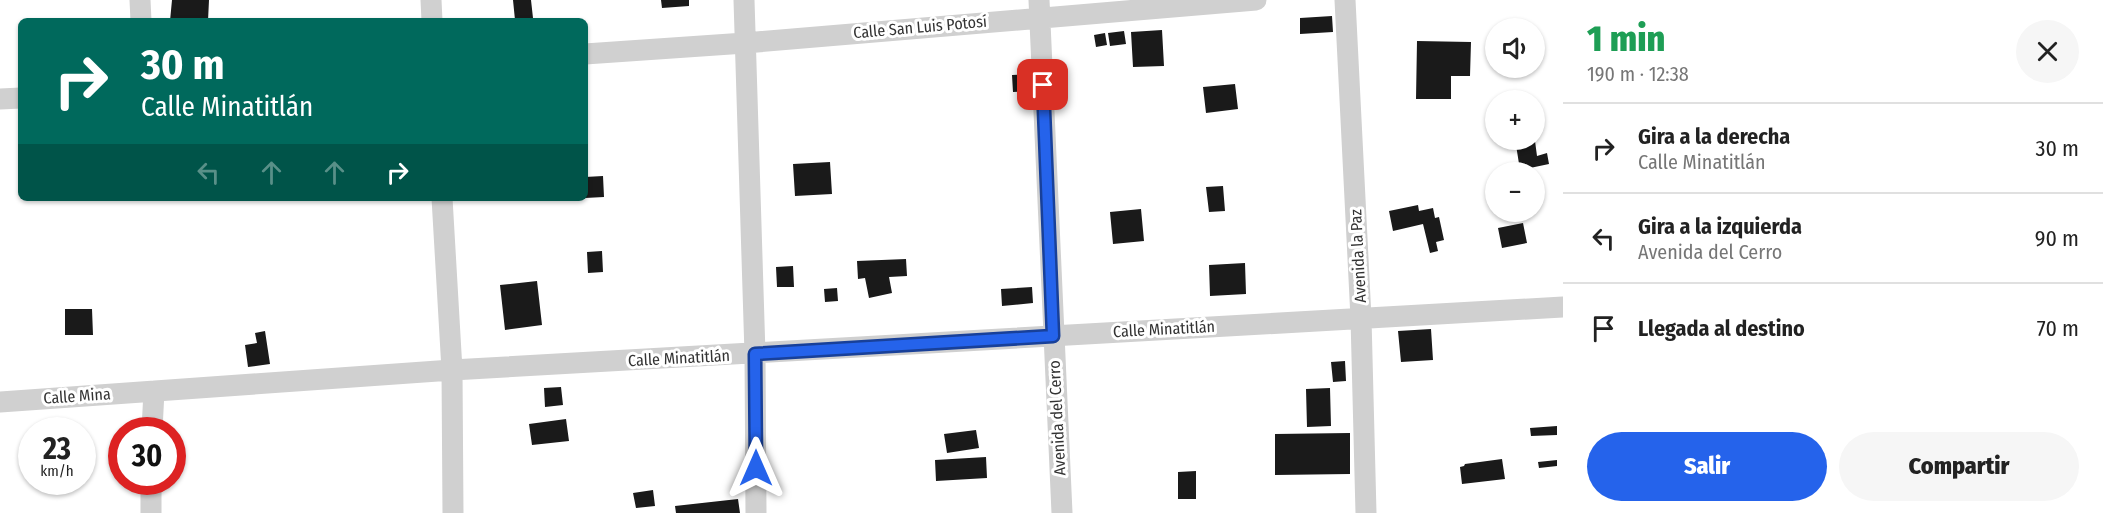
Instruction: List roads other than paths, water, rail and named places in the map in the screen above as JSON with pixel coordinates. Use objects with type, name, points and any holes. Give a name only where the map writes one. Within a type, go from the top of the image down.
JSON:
[{"type":"street","points":[[140,0],[141,18]]},
{"type":"street","points":[[431,0],[432,18]]},
{"type":"street","points":[[744,0],[755,354],[756,513]]},
{"type":"street","name":"Calle San Luis Potosí","points":[[588,54],[745,43],[1040,8],[1256,0]]},
{"type":"street","name":"Avenida la Paz","points":[[1345,0],[1361,318],[1366,513]]},
{"type":"street","name":"Avenida del Cerro","points":[[1040,8],[1062,513]]},
{"type":"street","points":[[0,99],[18,98]]},
{"type":"street","points":[[442,201],[452,370],[453,513]]},
{"type":"street","name":"Calle Minatitlán","points":[[154,391],[452,370],[1563,308]]},
{"type":"street","points":[[153,417],[154,391]]},
{"type":"street","name":"Calle Mina","points":[[0,402],[154,391]]},
{"type":"street","points":[[151,495],[151,513]]}]
